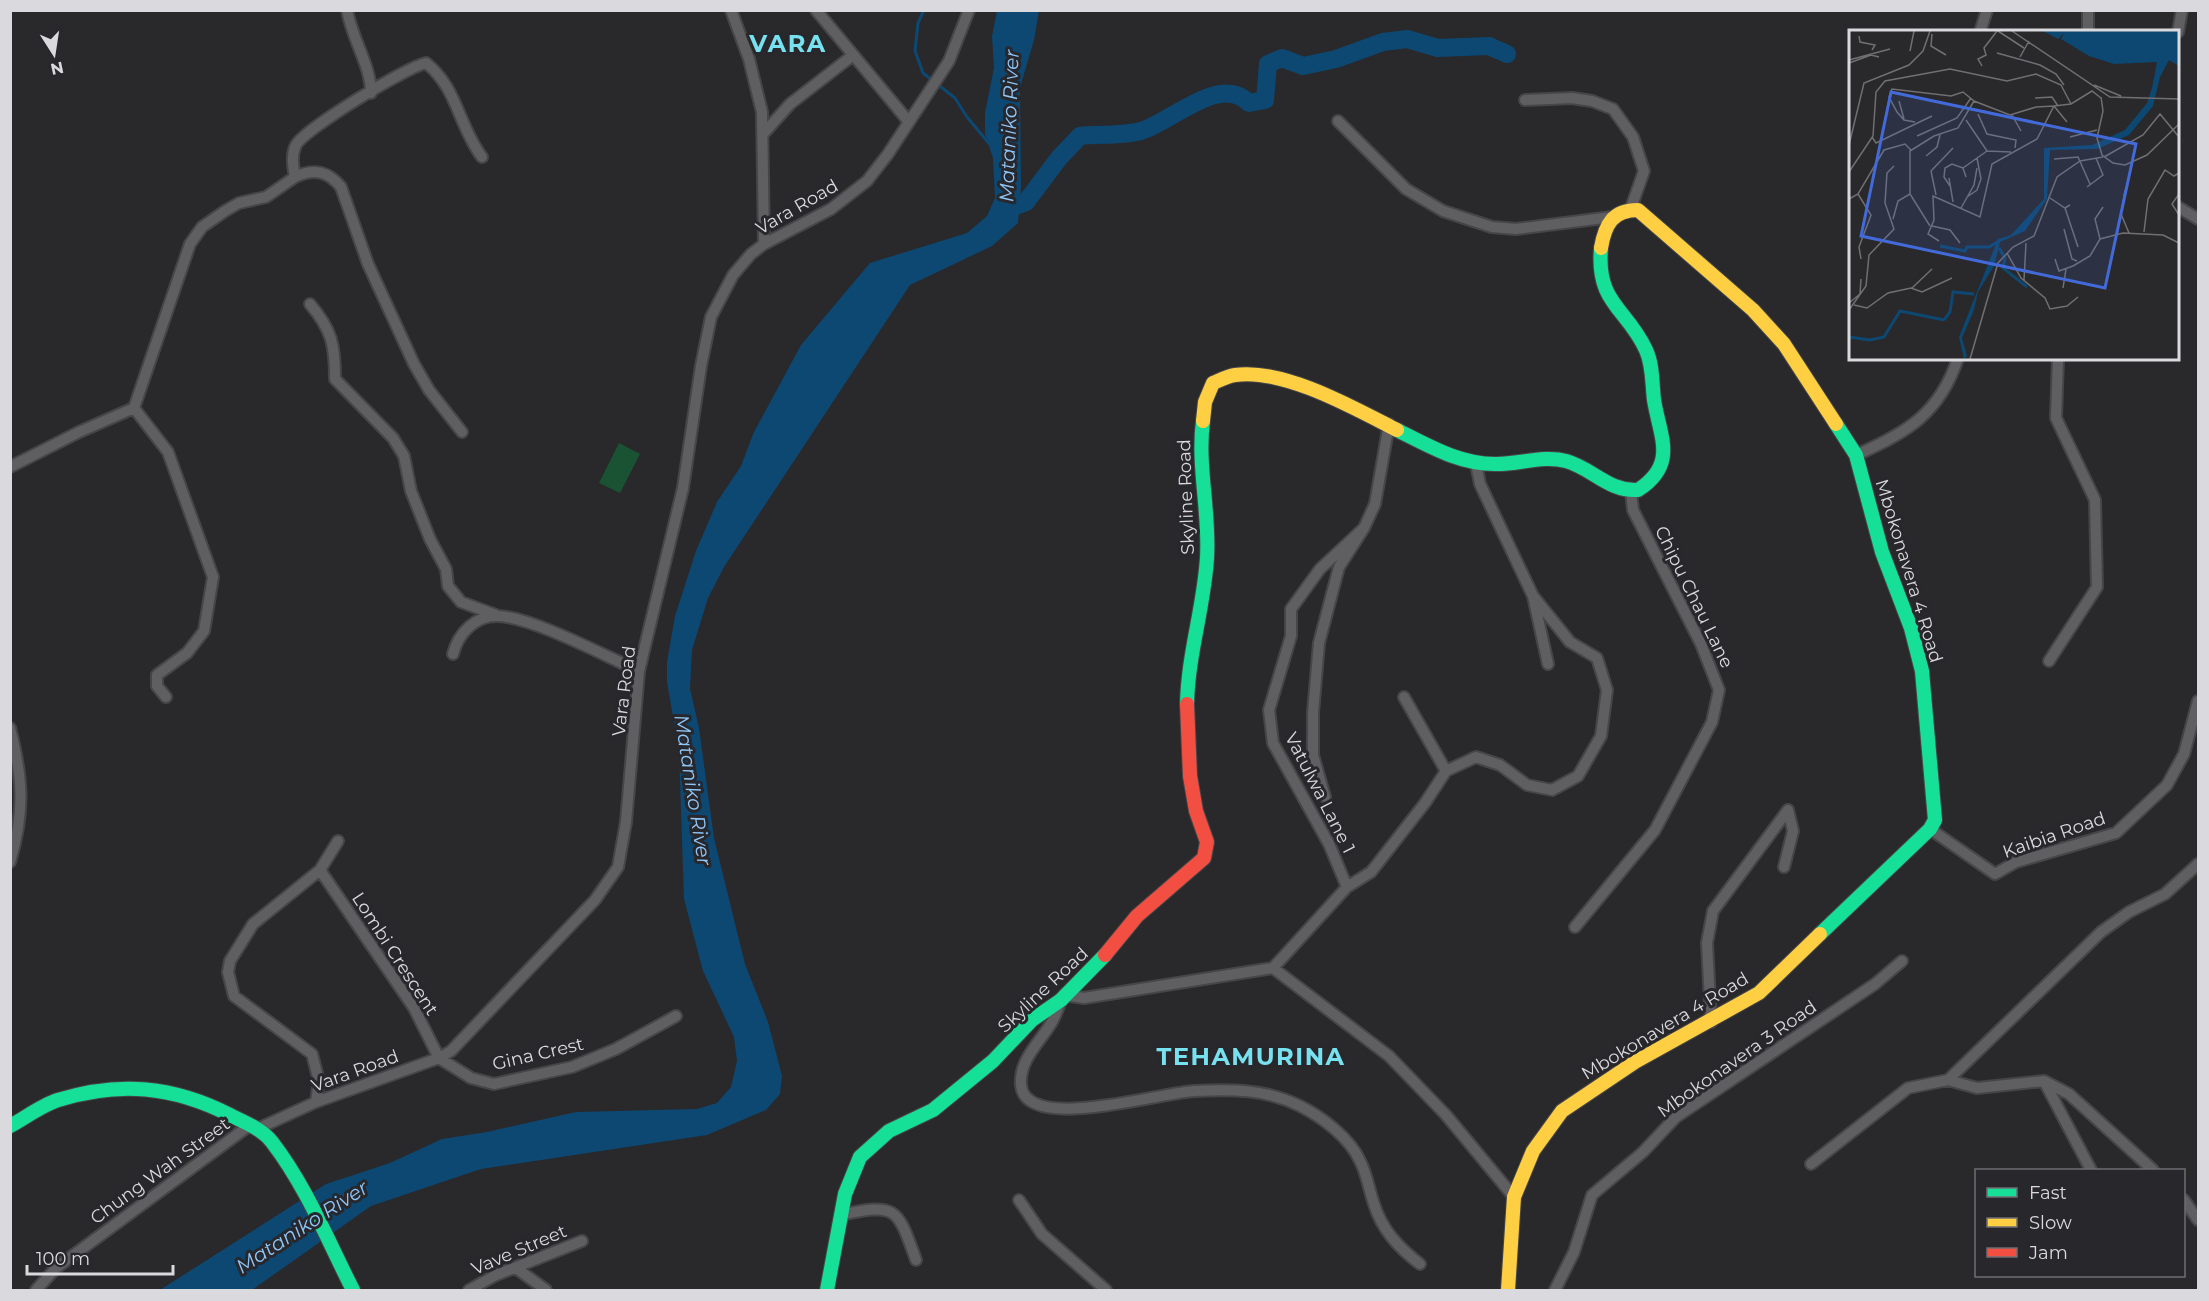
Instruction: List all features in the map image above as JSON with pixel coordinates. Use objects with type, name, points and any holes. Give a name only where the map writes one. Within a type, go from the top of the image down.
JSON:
[{"type":"street","points":[[347,10],[361,58],[369,71],[371,93]]},
{"type":"street","points":[[731,10],[749,59],[762,112],[764,244]]},
{"type":"street","points":[[816,10],[909,122]]},
{"type":"street","name":"Vara Road","points":[[254,1127],[439,1058],[451,1051],[595,900],[618,867],[627,822],[639,670],[683,488],[701,366],[711,317],[733,275],[751,254],[764,244],[802,226],[849,197],[867,181],[949,61],[969,10]]},
{"type":"street","points":[[1981,30],[1987,10]]},
{"type":"street","points":[[2088,10],[2088,30]]},
{"type":"street","points":[[2178,30],[2182,10]]},
{"type":"street","points":[[764,133],[790,104],[852,56]]},
{"type":"street","points":[[295,177],[293,152],[298,142],[314,127],[405,71],[426,63],[445,83],[463,126],[482,157]]},
{"type":"street","points":[[1525,100],[1572,98],[1592,101],[1613,109],[1633,137],[1644,171],[1630,208],[1620,210],[1612,217],[1600,251],[1600,275],[1611,304],[1645,348],[1664,446],[1661,465],[1654,476],[1645,486],[1631,492]]},
{"type":"street","points":[[1338,121],[1406,189],[1443,211],[1492,227],[1516,229],[1612,217]]},
{"type":"street","points":[[10,467],[79,432],[134,408],[190,244],[202,227],[239,203],[266,197],[307,171],[320,171],[333,178],[341,187],[368,264],[392,311],[414,364],[429,390],[462,432]]},
{"type":"street","name":"Mbokonavera 4 Road","points":[[1508,1290],[1515,1197],[1533,1150],[1562,1111],[1635,1062],[1711,1022],[1759,993],[1930,829],[1935,820],[1922,671],[1911,628],[1882,552],[1856,455],[1784,344],[1753,310],[1704,265],[1638,210],[1630,208]]},
{"type":"street","points":[[2179,208],[2199,219]]},
{"type":"street","points":[[310,304],[327,324],[335,351],[335,379],[393,438],[404,456],[411,491],[430,539],[446,569],[448,586],[461,602],[496,615],[518,619],[639,670]]},
{"type":"street","points":[[1856,455],[1886,442],[1917,423],[1936,404],[1946,388],[1957,360]]},
{"type":"street","points":[[2049,661],[2097,587],[2095,500],[2056,418],[2058,360]]},
{"type":"street","name":"Skyline Road","points":[[827,1290],[840,1215],[854,1169],[870,1146],[889,1131],[933,1110],[1005,1050],[1032,1020],[1063,998],[1098,964],[1137,916],[1196,866],[1208,850],[1190,776],[1186,702],[1189,661],[1207,560],[1206,497],[1200,440],[1205,402],[1210,388],[1220,378],[1234,374],[1268,378],[1338,400],[1442,452],[1476,464],[1566,461],[1631,492]]},
{"type":"street","points":[[134,408],[168,452],[213,577],[204,631],[187,653],[157,675],[157,686],[166,697]]},
{"type":"street","points":[[1324,797],[1313,755],[1312,713],[1319,643],[1338,567],[1364,528],[1375,504],[1389,424]]},
{"type":"street","points":[[1476,464],[1480,484],[1533,596],[1548,664]]},
{"type":"street","name":"Chipu Chau Lane","points":[[1575,927],[1655,830],[1712,722],[1719,690],[1701,644],[1633,510],[1631,492]]},
{"type":"street","name":"Vatulwa Lane 1","points":[[1347,887],[1329,844],[1273,743],[1269,710],[1291,636],[1291,609],[1320,569],[1364,528]]},
{"type":"street","points":[[1420,1264],[1403,1251],[1390,1235],[1374,1206],[1360,1159],[1349,1145],[1324,1120],[1277,1096],[1251,1091],[1191,1091],[1077,1110],[1057,1110],[1034,1104],[1026,1098],[1021,1085],[1026,1059],[1051,1024],[1063,998],[1084,998],[1273,968],[1347,887],[1371,872],[1425,803],[1446,771],[1476,758],[1500,765],[1527,785],[1552,790],[1578,776],[1601,736],[1607,690],[1597,658],[1570,642],[1533,596]]},
{"type":"street","points":[[453,654],[456,640],[467,628],[478,621],[496,615]]},
{"type":"street","points":[[1404,697],[1446,771]]},
{"type":"street","name":"Kaibia Road","points":[[1930,829],[1995,874],[2016,862],[2116,833],[2167,785],[2184,754],[2199,701]]},
{"type":"street","points":[[10,728],[21,771],[20,830],[10,862]]},
{"type":"street","points":[[1711,1022],[1707,943],[1713,911],[1788,810],[1793,831],[1784,867]]},
{"type":"street","points":[[316,1102],[319,1081],[312,1054],[234,996],[228,972],[230,961],[253,924],[320,870],[338,841]]},
{"type":"street","points":[[1948,1080],[2101,932],[2129,912],[2165,894],[2199,864]]},
{"type":"street","name":"Lombi Crescent","points":[[320,870],[414,1008],[439,1058]]},
{"type":"street","name":"Mbokonavera 3 Road","points":[[1555,1290],[1574,1252],[1592,1195],[1643,1152],[1676,1117],[1875,984],[1902,961]]},
{"type":"street","points":[[1273,968],[1389,1056],[1446,1115],[1515,1197]]},
{"type":"street","name":"Gina Crest","points":[[439,1058],[471,1078],[494,1084],[572,1067],[616,1049],[676,1016]]},
{"type":"street","points":[[1811,1164],[1908,1088],[1948,1080],[1977,1088],[2044,1081],[2069,1094],[2153,1169]]},
{"type":"street","points":[[2044,1081],[2090,1169]]},
{"type":"street","points":[[10,1126],[56,1100],[109,1089],[134,1087],[159,1089],[190,1097],[254,1127],[271,1140],[299,1185],[342,1264],[353,1290]]},
{"type":"street","name":"Chung Wah Street","points":[[36,1290],[56,1268],[254,1127]]},
{"type":"street","points":[[1019,1200],[1042,1234],[1106,1290]]},
{"type":"street","points":[[2185,1201],[2199,1220]]},
{"type":"street","points":[[840,1215],[874,1208],[892,1212],[902,1221],[916,1260]]},
{"type":"street","name":"Vave Street","points":[[469,1290],[582,1241]]},
{"type":"street","points":[[516,1268],[546,1290]]},
{"type":"green space","points":[[619,443],[640,454],[620,493],[599,483]]},
{"type":"water","name":"Mataniko River","points":[[997,11],[1039,11],[1034,40],[1020,88],[1021,187],[1018,223],[992,246],[910,285],[724,567],[708,598],[692,650],[690,689],[699,728],[714,838],[745,964],[768,1022],[782,1076],[780,1094],[766,1110],[707,1135],[481,1169],[371,1206],[252,1290],[160,1290],[326,1184],[390,1163],[442,1139],[487,1132],[576,1112],[697,1109],[717,1103],[731,1087],[737,1061],[734,1037],[703,971],[684,899],[679,751],[667,682],[667,662],[675,616],[696,551],[717,502],[741,466],[754,432],[801,345],[870,263],[967,233],[987,216],[995,198],[993,158],[985,134],[985,113],[994,68],[992,36]]},
{"type":"waterway","name":"Mataniko River","points":[[924,10],[918,23],[915,51],[923,73],[955,98],[991,146]]},
{"type":"waterway","name":"Mataniko River","points":[[1008,209],[1026,202],[1059,158],[1080,136],[1141,131],[1196,102],[1224,93],[1237,95],[1249,103],[1265,100],[1268,64],[1282,58],[1303,66],[1336,59],[1383,42],[1407,39],[1438,48],[1489,46],[1507,54]]},
{"type":"traffic: fast","points":[[1397,430],[1446,453],[1471,461],[1497,464],[1558,459],[1575,464],[1609,484],[1628,490],[1638,490],[1650,480],[1658,470],[1663,449],[1650,362],[1638,336],[1608,294],[1603,282],[1601,248]]},
{"type":"traffic: fast","points":[[1187,704],[1190,667],[1207,558],[1202,455],[1203,421]]},
{"type":"traffic: fast","points":[[1820,934],[1930,829],[1935,820],[1922,671],[1911,628],[1882,552],[1856,455],[1836,424]]},
{"type":"traffic: fast","points":[[827,1290],[845,1194],[860,1157],[889,1131],[933,1110],[993,1061],[1032,1020],[1061,1000],[1105,955]]},
{"type":"traffic: fast","points":[[10,1126],[52,1102],[103,1090],[167,1092],[209,1105],[230,1115],[263,1133],[284,1159],[306,1195],[353,1290]]},
{"type":"traffic: slow","points":[[1601,248],[1605,232],[1612,220],[1622,213],[1638,210],[1753,310],[1784,344],[1836,424]]},
{"type":"traffic: slow","points":[[1203,421],[1205,402],[1213,383],[1232,376],[1254,374],[1275,378],[1318,392],[1397,430]]},
{"type":"traffic: slow","points":[[1508,1290],[1514,1197],[1533,1151],[1562,1111],[1635,1062],[1759,993],[1820,934]]},
{"type":"traffic: jam","points":[[1105,955],[1137,916],[1204,858],[1207,842],[1196,811],[1190,776],[1187,704]]},
{"type":"district","name":"VARA","points":[[788,43]]},
{"type":"district","name":"TEHAMURINA","points":[[1251,1056]]}]
